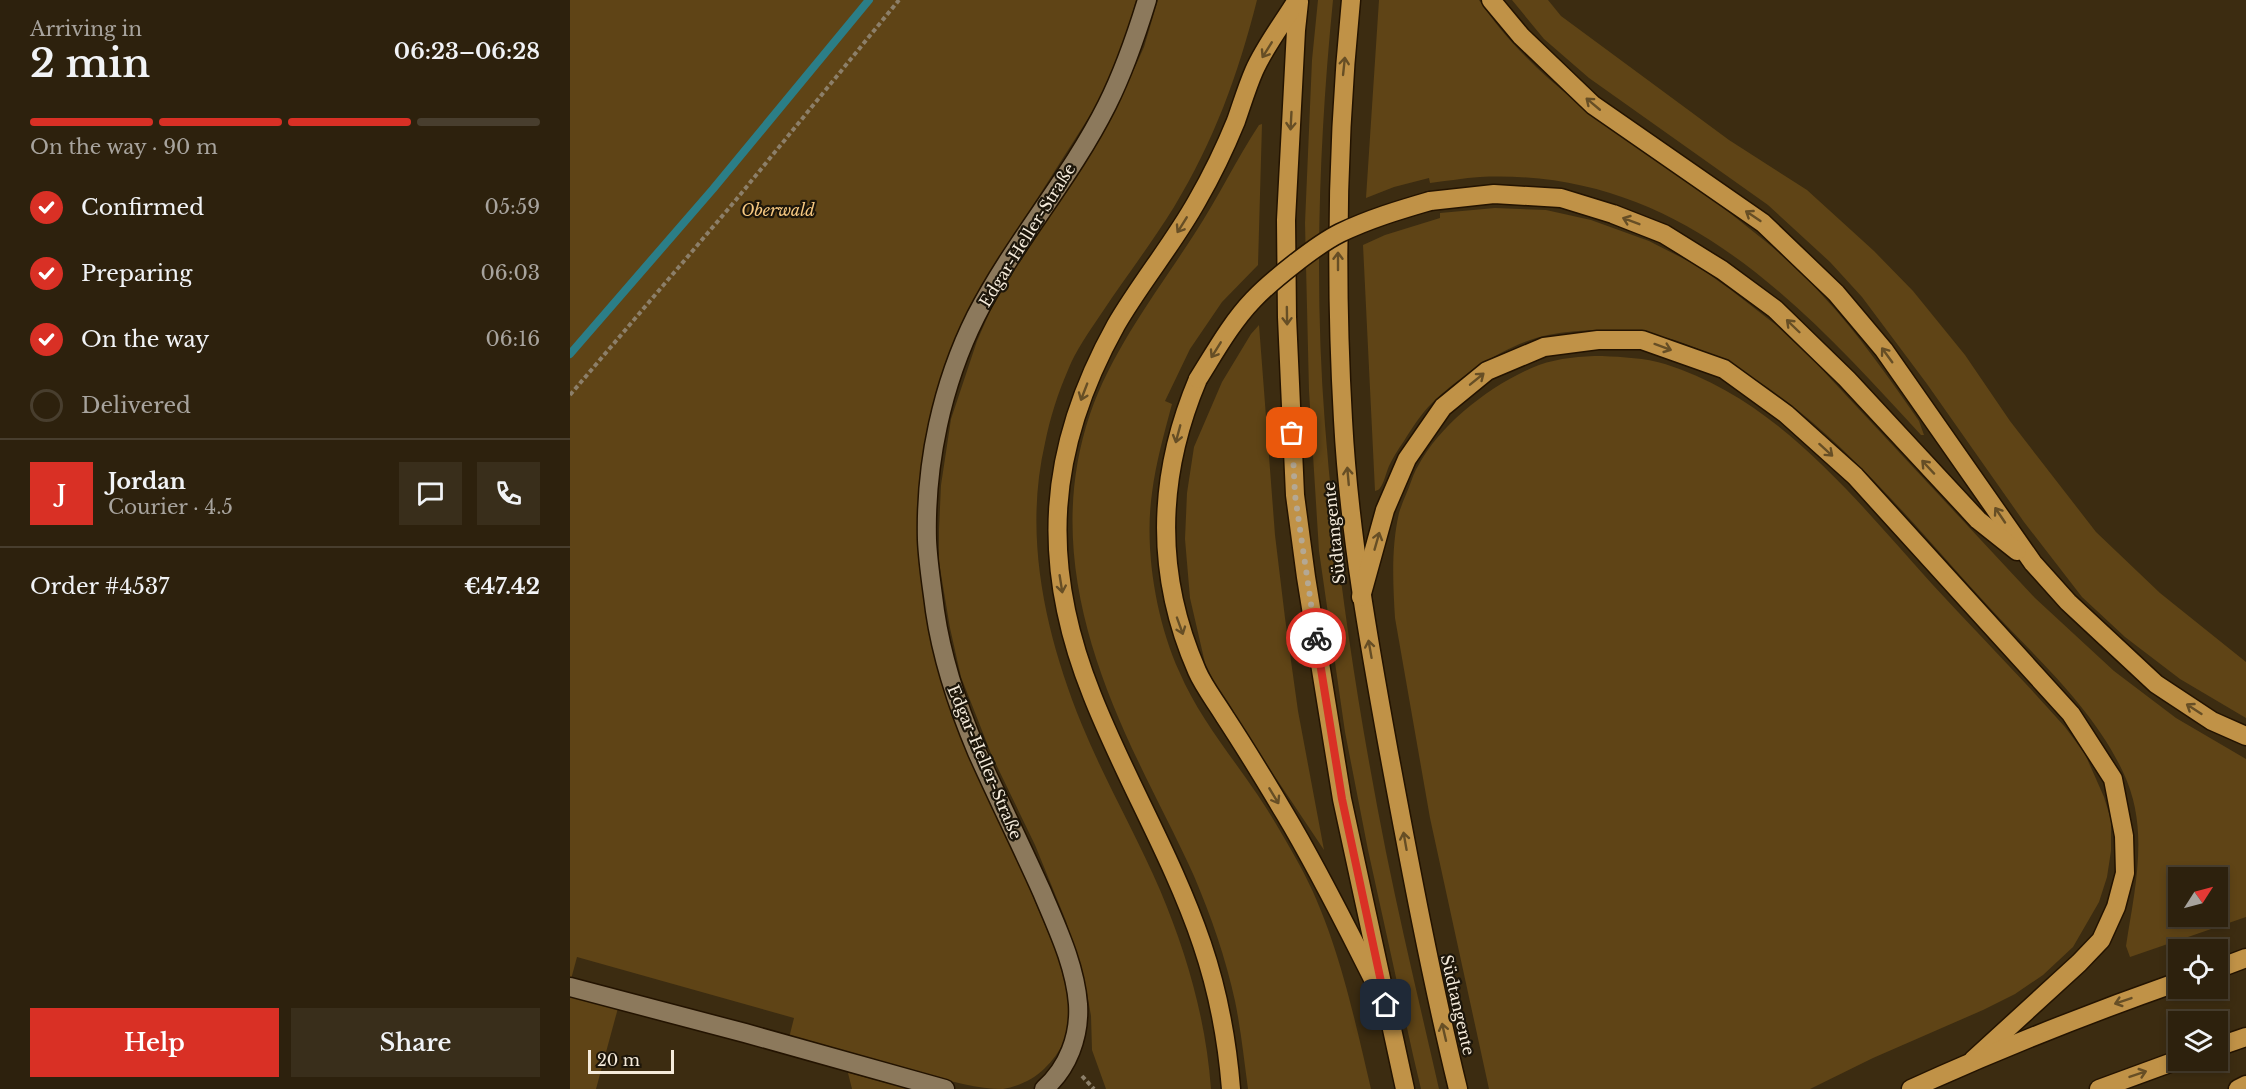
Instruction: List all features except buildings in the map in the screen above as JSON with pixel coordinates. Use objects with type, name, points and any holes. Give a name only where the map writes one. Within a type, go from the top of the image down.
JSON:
[{"type":"highway","name":"Südtangente","points":[[1298,0],[1286,220],[1287,317],[1295,495],[1342,799],[1405,1089]]},
{"type":"highway","points":[[1231,1089],[1220,1005],[1202,944],[1169,862],[1092,695],[1073,638],[1059,574],[1057,510],[1065,451],[1088,381],[1118,323],[1201,195],[1235,123],[1255,70],[1298,0]]},
{"type":"highway","name":"Südtangente","points":[[1351,0],[1343,76],[1339,170],[1339,312],[1343,422],[1360,597],[1424,943],[1458,1089]]},
{"type":"highway","points":[[1491,0],[1521,36],[1593,105],[1763,223],[1836,293],[1884,350],[2033,563],[2068,602],[2156,684],[2212,721],[2246,736]]},
{"type":"highway","points":[[1386,1005],[1308,852],[1197,672],[1174,609],[1166,560],[1166,502],[1174,450],[1184,413],[1198,379],[1224,338],[1253,300],[1293,265],[1337,234],[1383,215],[1430,201],[1494,194],[1561,198],[1664,234],[1722,270],[1775,309],[1847,379],[1978,520],[2033,563]]},
{"type":"highway","points":[[1360,597],[1385,510],[1407,459],[1443,407],[1487,371],[1544,347],[1598,340],[1642,340],[1724,369],[1786,414],[1855,476],[2071,714],[2113,778],[2124,836],[2125,873],[2109,924],[2100,940],[2079,963],[1973,1060]]},
{"type":"highway","points":[[2228,965],[2246,958]]},
{"type":"highway","points":[[1911,1089],[1973,1060],[2168,986]]},
{"type":"highway","points":[[2228,1043],[2246,1037]]},
{"type":"highway","points":[[2099,1089],[2168,1064]]},
{"type":"highway","points":[[2238,1089],[2246,1085]]},
{"type":"lane","name":"Edgar-Heller-Straße","points":[[1044,1089],[1065,1065],[1075,1035],[1078,1005],[1070,961],[1040,888],[976,750],[949,676],[935,614],[927,540],[930,478],[936,430],[956,362],[976,317],[1008,261],[1106,106],[1134,45],[1147,0]]},
{"type":"lane","points":[[570,987],[945,1089]]},
{"type":"path","points":[[570,395],[735,201],[899,0]]},
{"type":"green space","name":"Oberwald","points":[[570,0],[1136,0],[1124,44],[1096,106],[979,290],[962,326],[920,508],[961,727],[1057,954],[1068,1000],[1068,1029],[1056,1056],[1040,1073],[1019,1084],[1003,1089],[964,1084],[789,1038],[794,1018],[577,957],[570,983]]},
{"type":"green space","points":[[1158,0],[1257,0],[1233,81],[1201,157],[1174,207],[1083,341],[1064,379],[1045,443],[1036,515],[1042,586],[1058,657],[1091,746],[1141,848],[1179,938],[1200,1013],[1211,1089],[1106,1089],[1092,1050],[1091,1016],[1087,993],[1066,921],[1035,845],[992,756],[961,677],[939,562],[941,485],[951,419],[977,341],[995,300],[1013,269],[1075,178],[1117,107],[1144,47]]},
{"type":"green space","points":[[1318,0],[1333,0],[1321,159],[1319,266],[1325,425],[1335,532],[1357,693],[1376,799],[1398,911],[1439,1089],[1421,1089],[1413,1055],[1368,850],[1345,732],[1319,551],[1309,391],[1305,223],[1312,60]]},
{"type":"green space","points":[[1379,0],[1479,0],[1506,35],[1536,67],[1569,96],[1710,198],[1765,241],[1804,276],[1873,356],[1919,421],[1924,435],[1921,435],[1828,337],[1780,293],[1729,253],[1674,220],[1615,195],[1551,180],[1480,177],[1430,183],[1429,178],[1394,187],[1366,198]]},
{"type":"green space","points":[[1512,0],[1548,0],[1561,16],[1729,140],[1807,190],[1874,251],[1913,291],[1965,355],[2010,421],[2096,532],[2160,593],[2246,662],[2246,718],[2180,679],[2125,637],[2082,597],[2024,522],[1927,384],[1862,297],[1830,262],[1768,205],[1589,78],[1544,39]]},
{"type":"green space","points":[[1262,124],[1258,265],[1222,302],[1190,349],[1165,401],[1172,404],[1152,493],[1151,560],[1164,630],[1187,688],[1195,704],[1279,829],[1299,864],[1324,918],[1358,1031],[1371,1089],[1248,1089],[1235,1001],[1218,938],[1194,876],[1139,763],[1103,679],[1089,636],[1079,593],[1074,549],[1073,504],[1078,459],[1090,414],[1100,390],[1123,343],[1203,220],[1259,125]]},
{"type":"green space","points":[[1495,208],[1546,210],[1591,220],[1649,241],[1696,265],[1776,325],[1816,363],[2035,598],[2114,671],[2176,718],[2246,759],[2246,917],[2228,923],[2228,867],[2168,867],[2168,927],[2217,927],[2182,939],[2168,939],[2168,944],[2130,957],[2126,946],[2138,858],[2136,815],[2123,772],[2096,726],[2062,685],[1850,456],[1770,389],[1728,363],[1683,343],[1651,334],[1599,330],[1564,332],[1533,339],[1501,353],[1471,371],[1432,403],[1400,447],[1381,486],[1375,491],[1363,245],[1385,235],[1440,218],[1440,213]]},
{"type":"green space","points":[[1259,325],[1275,535],[1285,618],[1298,711],[1324,850],[1233,714],[1213,680],[1205,663],[1190,598],[1185,539],[1187,493],[1194,447],[1222,382],[1251,334]]},
{"type":"green space","points":[[1602,356],[1657,362],[1706,380],[1744,401],[1812,456],[1874,519],[2065,727],[2085,754],[2104,797],[2111,820],[2111,851],[2107,877],[2099,902],[2073,947],[2043,975],[2015,994],[1983,1010],[1873,1058],[1810,1089],[1489,1089],[1430,818],[1395,618],[1393,566],[1396,526],[1418,466],[1440,435],[1470,406],[1504,382],[1539,365],[1570,358]]},
{"type":"green space","points":[[570,995],[618,1008],[596,1089],[570,1089]]},
{"type":"green space","points":[[849,1073],[909,1089],[852,1089]]},
{"type":"waterway","points":[[570,354],[713,189],[869,0]]},
{"type":"way so far","points":[[1292,433],[1295,495],[1316,638]]},
{"type":"route","points":[[1316,638],[1342,799],[1386,1005]]}]
